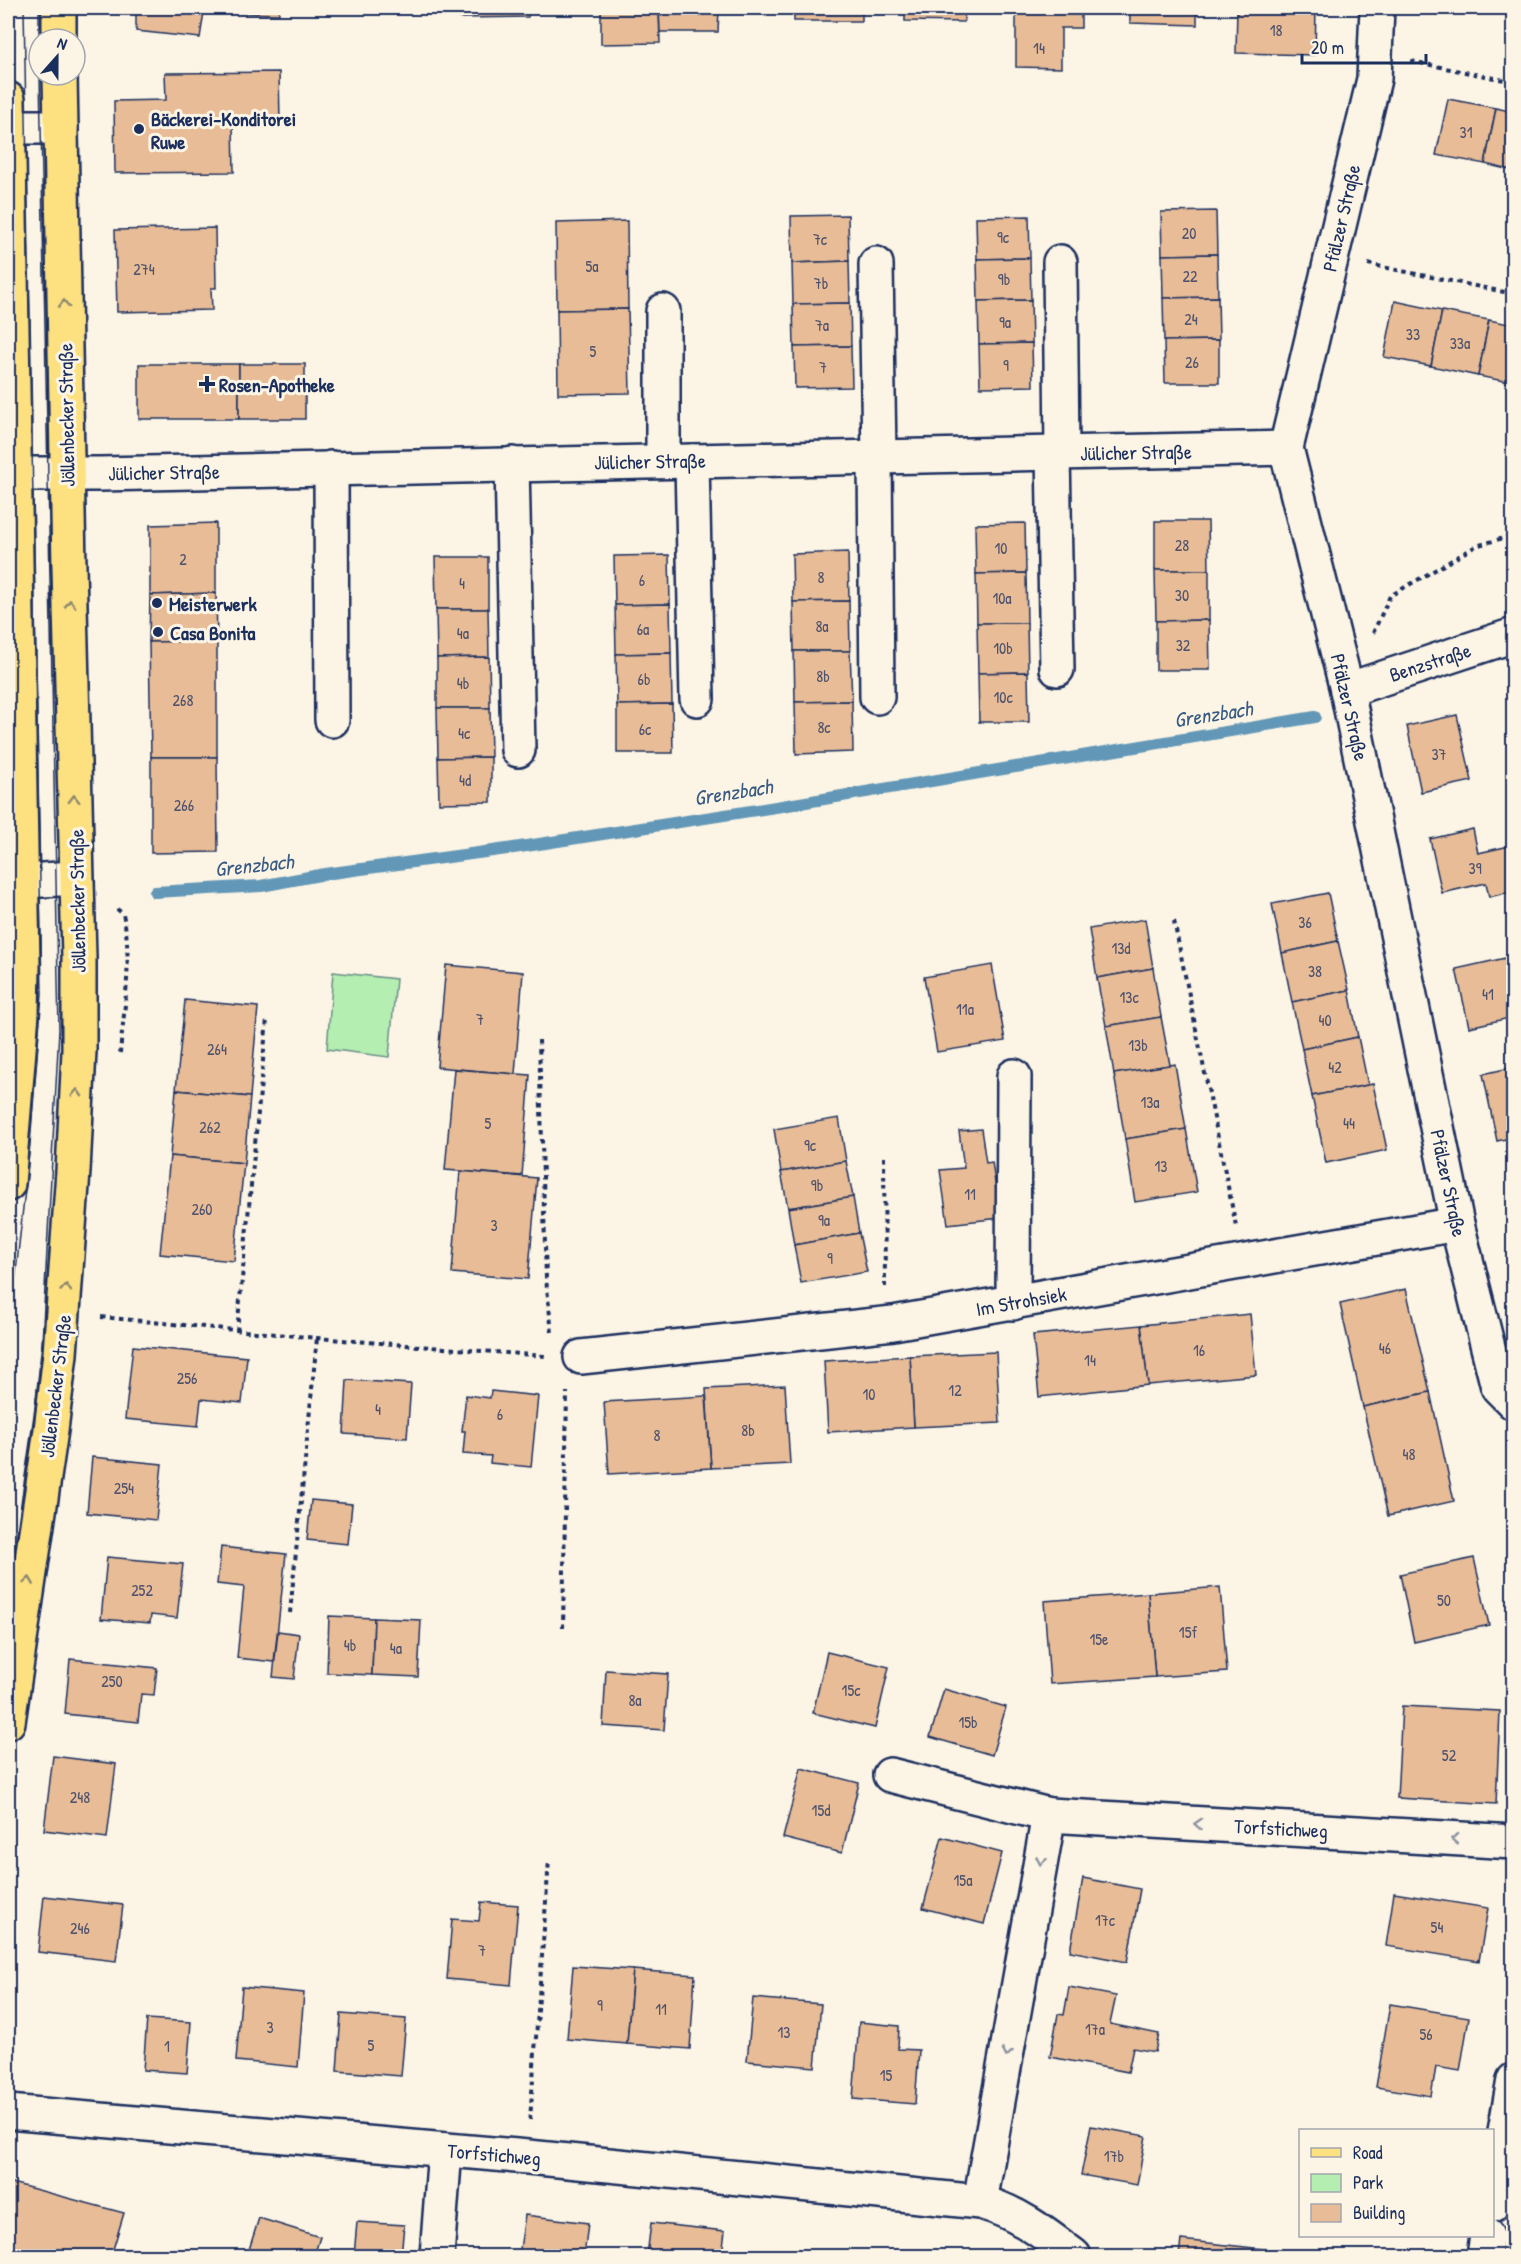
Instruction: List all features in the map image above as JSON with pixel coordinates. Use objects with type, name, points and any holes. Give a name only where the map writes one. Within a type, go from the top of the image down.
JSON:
[{"type":"main road","points":[[59,8],[59,27]]},
{"type":"main road","name":"Jöllenbecker Straße","points":[[8,1722],[51,1430],[63,1320],[79,1051],[79,958],[60,87]]},
{"type":"main road","points":[[8,99],[15,474],[14,881],[22,1013],[8,1184]]},
{"type":"street","name":"Pfälzer Straße","points":[[1377,8],[1374,79],[1286,448],[1347,690],[1457,1224],[1498,1387],[1514,1403]]},
{"type":"street","points":[[8,127],[61,127]]},
{"type":"street","points":[[1056,669],[1060,262]]},
{"type":"street","points":[[876,264],[877,697]]},
{"type":"street","points":[[663,311],[697,699]]},
{"type":"street","name":"Jülicher Straße","points":[[15,474],[1286,448]]},
{"type":"street","points":[[512,464],[518,750]]},
{"type":"street","points":[[331,468],[332,720]]},
{"type":"street","name":"Benzstraße","points":[[1347,690],[1514,635]]},
{"type":"street","points":[[14,881],[76,878]]},
{"type":"street","points":[[1013,1303],[1014,1076]]},
{"type":"street","name":"Im Strohsiek","points":[[575,1357],[885,1324],[1457,1224]]},
{"type":"street","name":"Torfstichweg","points":[[890,1775],[1049,1815],[1514,1842]]},
{"type":"street","points":[[980,2202],[1049,1815]]},
{"type":"street","points":[[1494,2194],[1514,2080]]},
{"type":"street","name":"Torfstichweg","points":[[8,2112],[528,2157],[980,2202],[1000,2207],[1019,2216],[1040,2229],[1074,2256]]},
{"type":"street","points":[[437,2256],[445,2150]]},
{"type":"street","points":[[1484,2256],[1487,2237]]},
{"type":"path","points":[[1375,53],[1514,82]]},
{"type":"path","points":[[1332,257],[1514,294]]},
{"type":"path","points":[[1371,638],[1390,596],[1476,546],[1514,535]]},
{"type":"path","points":[[1174,921],[1244,1262]]},
{"type":"path","points":[[237,1331],[267,1019]]},
{"type":"path","points":[[539,1040],[546,1279],[550,1330],[575,1357],[563,1629]]},
{"type":"path","points":[[884,1157],[885,1324]]},
{"type":"path","points":[[96,1317],[317,1338],[575,1357]]},
{"type":"path","points":[[290,1613],[317,1338]]},
{"type":"path","points":[[528,2157],[549,1860]]},
{"type":"green space","points":[[333,972],[396,979],[389,1057],[327,1049]]},
{"type":"building","points":[[136,8],[279,8],[279,14],[204,12],[200,38],[136,31]]},
{"type":"building","points":[[460,8],[528,8],[528,17],[460,18]]},
{"type":"building","points":[[601,8],[659,8],[660,43],[601,44]]},
{"type":"building","points":[[659,8],[719,8],[718,32],[660,32]]},
{"type":"building","points":[[794,8],[862,8],[862,21],[794,21]]},
{"type":"building","points":[[905,8],[965,8],[964,22],[905,21]]},
{"type":"building","points":[[1016,8],[1081,8],[1081,28],[1061,28],[1061,68],[1016,67]]},
{"type":"building","points":[[1130,8],[1197,8],[1197,25],[1130,23]]},
{"type":"building","points":[[1237,8],[1316,8],[1315,55],[1236,53]]},
{"type":"building","points":[[279,72],[280,122],[233,123],[234,172],[115,173],[114,101],[166,100],[165,73]]},
{"type":"building","points":[[1448,99],[1496,108],[1485,164],[1436,155]]},
{"type":"building","points":[[1496,108],[1514,112],[1514,171],[1485,164]]},
{"type":"building","points":[[1216,211],[1217,254],[1162,255],[1161,212]]},
{"type":"building","points":[[848,215],[849,261],[792,263],[791,216]]},
{"type":"building","points":[[1029,216],[1030,258],[977,259],[976,217]]},
{"type":"building","points":[[627,221],[628,309],[557,310],[556,223]]},
{"type":"building","points":[[215,228],[216,288],[211,288],[212,310],[117,312],[115,230]]},
{"type":"building","points":[[1217,254],[1218,297],[1163,298],[1162,255]]},
{"type":"building","points":[[1030,258],[1031,300],[978,301],[977,259]]},
{"type":"building","points":[[849,261],[850,303],[793,304],[792,263]]},
{"type":"building","points":[[1218,297],[1219,340],[1164,341],[1163,298]]},
{"type":"building","points":[[1031,300],[1032,343],[979,344],[978,301]]},
{"type":"building","points":[[1395,301],[1442,311],[1431,366],[1384,357]]},
{"type":"building","points":[[850,303],[851,346],[794,347],[793,304]]},
{"type":"building","points":[[628,309],[630,393],[558,394],[557,310]]},
{"type":"building","points":[[1442,311],[1489,320],[1478,376],[1431,366]]},
{"type":"building","points":[[1489,320],[1514,325],[1514,383],[1478,376]]},
{"type":"building","points":[[1219,340],[1219,383],[1165,383],[1164,341]]},
{"type":"building","points":[[1032,343],[1033,386],[980,387],[979,344]]},
{"type":"building","points":[[851,346],[852,387],[795,388],[794,347]]},
{"type":"building","points":[[139,364],[239,364],[239,419],[139,419]]},
{"type":"building","points":[[239,364],[305,364],[305,419],[239,419]]},
{"type":"building","points":[[1155,521],[1208,521],[1209,570],[1155,570]]},
{"type":"building","points":[[216,523],[216,593],[150,595],[150,525]]},
{"type":"building","points":[[1025,523],[1026,573],[976,574],[975,524]]},
{"type":"building","points":[[848,552],[849,601],[793,602],[792,554]]},
{"type":"building","points":[[669,555],[670,604],[615,605],[614,556]]},
{"type":"building","points":[[435,557],[488,557],[488,609],[436,609]]},
{"type":"building","points":[[1155,570],[1209,570],[1209,620],[1156,621]]},
{"type":"building","points":[[1026,573],[1027,623],[977,623],[976,574]]},
{"type":"building","points":[[216,593],[217,641],[149,642],[150,595]]},
{"type":"building","points":[[849,601],[850,651],[794,651],[793,602]]},
{"type":"building","points":[[670,604],[671,653],[616,654],[615,605]]},
{"type":"building","points":[[436,609],[488,609],[489,657],[437,658]]},
{"type":"building","points":[[1209,620],[1210,670],[1156,670],[1156,621]]},
{"type":"building","points":[[977,623],[1027,623],[1028,672],[978,673]]},
{"type":"building","points":[[217,641],[217,757],[151,757],[149,642]]},
{"type":"building","points":[[794,651],[850,651],[852,701],[795,702]]},
{"type":"building","points":[[671,653],[672,704],[617,705],[616,654]]},
{"type":"building","points":[[489,657],[490,708],[437,708],[437,658]]},
{"type":"building","points":[[1028,672],[1029,722],[979,722],[978,673]]},
{"type":"building","points":[[852,701],[853,752],[796,754],[795,702]]},
{"type":"building","points":[[672,704],[673,753],[617,753],[617,705]]},
{"type":"building","points":[[437,708],[490,708],[491,757],[438,758]]},
{"type":"building","points":[[1457,715],[1472,781],[1421,792],[1407,726]]},
{"type":"building","points":[[151,757],[217,757],[218,852],[151,853]]},
{"type":"building","points":[[491,757],[491,802],[439,803],[438,758]]},
{"type":"building","points":[[1473,829],[1478,853],[1514,845],[1514,891],[1489,897],[1486,883],[1442,893],[1430,839]]},
{"type":"building","points":[[1328,893],[1338,941],[1282,953],[1272,904]]},
{"type":"building","points":[[1145,919],[1153,968],[1097,978],[1089,929]]},
{"type":"building","points":[[1338,941],[1349,990],[1292,1002],[1282,953]]},
{"type":"building","points":[[1510,957],[1514,972],[1514,1017],[1469,1027],[1456,969]]},
{"type":"building","points":[[446,965],[523,972],[515,1074],[437,1067]]},
{"type":"building","points":[[992,965],[1005,1041],[937,1052],[924,977]]},
{"type":"building","points":[[1153,968],[1161,1017],[1106,1026],[1097,978]]},
{"type":"building","points":[[1349,990],[1358,1037],[1302,1049],[1292,1002]]},
{"type":"building","points":[[185,1000],[258,1007],[250,1097],[176,1090]]},
{"type":"building","points":[[1161,1017],[1170,1065],[1114,1074],[1106,1026]]},
{"type":"building","points":[[1358,1037],[1368,1085],[1312,1096],[1302,1049]]},
{"type":"building","points":[[1175,1064],[1186,1129],[1125,1139],[1114,1074]]},
{"type":"building","points":[[1514,1067],[1514,1137],[1497,1141],[1483,1074]]},
{"type":"building","points":[[454,1069],[530,1075],[522,1176],[445,1170]]},
{"type":"building","points":[[1373,1084],[1387,1150],[1326,1163],[1312,1096]]},
{"type":"building","points":[[176,1090],[250,1097],[244,1163],[170,1156]]},
{"type":"building","points":[[839,1118],[846,1161],[781,1172],[774,1129]]},
{"type":"building","points":[[981,1129],[986,1163],[992,1162],[1000,1218],[948,1224],[940,1170],[964,1168],[959,1131]]},
{"type":"building","points":[[1186,1129],[1197,1192],[1135,1202],[1125,1139]]},
{"type":"building","points":[[170,1156],[244,1163],[234,1261],[160,1254]]},
{"type":"building","points":[[846,1161],[853,1197],[788,1208],[781,1172]]},
{"type":"building","points":[[460,1171],[537,1178],[528,1279],[452,1273]]},
{"type":"building","points":[[853,1197],[859,1233],[794,1245],[788,1208]]},
{"type":"building","points":[[859,1233],[867,1272],[801,1283],[794,1245]]},
{"type":"building","points":[[1406,1289],[1430,1392],[1363,1407],[1340,1304]]},
{"type":"building","points":[[1250,1314],[1256,1375],[1148,1385],[1141,1325]]},
{"type":"building","points":[[1141,1325],[1148,1385],[1039,1397],[1033,1335]]},
{"type":"building","points":[[133,1346],[247,1357],[242,1403],[201,1399],[198,1426],[125,1419]]},
{"type":"building","points":[[996,1352],[1000,1423],[914,1427],[910,1356]]},
{"type":"building","points":[[910,1356],[914,1427],[828,1432],[824,1361]]},
{"type":"building","points":[[347,1380],[411,1384],[407,1438],[344,1434]]},
{"type":"building","points":[[785,1385],[790,1464],[711,1468],[706,1389]]},
{"type":"building","points":[[491,1391],[538,1396],[531,1467],[490,1463],[491,1456],[463,1454],[465,1431],[462,1431],[466,1395],[490,1398]]},
{"type":"building","points":[[1430,1392],[1454,1501],[1388,1516],[1363,1407]]},
{"type":"building","points":[[706,1396],[711,1468],[609,1474],[604,1402]]},
{"type":"building","points":[[92,1457],[162,1464],[156,1520],[87,1513]]},
{"type":"building","points":[[311,1500],[352,1504],[348,1544],[307,1540]]},
{"type":"building","points":[[221,1547],[286,1554],[274,1662],[237,1658],[244,1587],[217,1584]]},
{"type":"building","points":[[107,1557],[183,1564],[177,1618],[151,1615],[150,1623],[101,1619]]},
{"type":"building","points":[[1474,1558],[1489,1625],[1414,1642],[1400,1574]]},
{"type":"building","points":[[1220,1587],[1227,1672],[1155,1677],[1148,1593]]},
{"type":"building","points":[[1148,1593],[1155,1677],[1050,1684],[1044,1601]]},
{"type":"building","points":[[329,1616],[374,1618],[372,1675],[327,1673]]},
{"type":"building","points":[[374,1618],[421,1620],[418,1677],[372,1675]]},
{"type":"building","points":[[278,1631],[299,1634],[294,1679],[273,1677]]},
{"type":"building","points":[[827,1652],[889,1667],[875,1728],[813,1713]]},
{"type":"building","points":[[70,1659],[157,1668],[154,1695],[141,1694],[138,1722],[65,1714]]},
{"type":"building","points":[[606,1670],[668,1674],[664,1730],[603,1726]]},
{"type":"building","points":[[944,1689],[1006,1707],[992,1755],[930,1737]]},
{"type":"building","points":[[1402,1706],[1500,1711],[1496,1804],[1397,1798]]},
{"type":"building","points":[[53,1756],[116,1764],[107,1838],[44,1830]]},
{"type":"building","points":[[801,1768],[859,1783],[842,1853],[783,1838]]},
{"type":"building","points":[[942,1837],[1002,1853],[984,1924],[923,1908]]},
{"type":"building","points":[[1083,1878],[1140,1889],[1127,1962],[1070,1951]]},
{"type":"building","points":[[1394,1893],[1488,1908],[1479,1961],[1386,1946]]},
{"type":"building","points":[[44,1896],[123,1905],[116,1961],[38,1952]]},
{"type":"building","points":[[481,1902],[518,1905],[511,1985],[447,1979],[452,1919],[479,1921]]},
{"type":"building","points":[[573,1966],[633,1970],[627,2044],[567,2039]]},
{"type":"building","points":[[633,1970],[695,1975],[690,2049],[627,2044]]},
{"type":"building","points":[[242,1987],[304,1993],[298,2067],[236,2061]]},
{"type":"building","points":[[1069,1987],[1116,1996],[1110,2024],[1159,2034],[1155,2052],[1133,2048],[1128,2072],[1050,2057],[1058,2014],[1064,2015]]},
{"type":"building","points":[[753,1998],[821,2004],[815,2067],[747,2061]]},
{"type":"building","points":[[1390,2004],[1469,2017],[1460,2071],[1436,2067],[1431,2096],[1376,2087]]},
{"type":"building","points":[[341,2014],[406,2019],[401,2076],[337,2071]]},
{"type":"building","points":[[147,2019],[191,2022],[187,2073],[143,2070]]},
{"type":"building","points":[[859,2022],[899,2026],[898,2049],[919,2050],[915,2104],[853,2099]]},
{"type":"building","points":[[1091,2126],[1146,2136],[1137,2185],[1081,2175]]},
{"type":"building","points":[[8,2182],[124,2213],[111,2256],[8,2256]]},
{"type":"building","points":[[525,2215],[588,2223],[584,2256],[519,2256]]},
{"type":"building","points":[[259,2218],[320,2237],[314,2256],[247,2256]]},
{"type":"building","points":[[357,2222],[404,2225],[401,2256],[354,2256]]},
{"type":"building","points":[[651,2223],[725,2231],[722,2256],[647,2256]]},
{"type":"building","points":[[1181,2240],[1272,2250],[1271,2256],[1179,2256]]},
{"type":"waterway","name":"Grenzbach","points":[[155,892],[261,886],[325,874],[507,849],[782,806],[1315,717]]},
{"type":"tram line","points":[[8,1345],[30,1144],[42,994],[24,8]]},
{"type":"tram line","points":[[39,8],[39,27]]},
{"type":"tram line","points":[[8,1593],[35,1408],[42,1343],[59,1030],[40,87]]},
{"type":"place","name":"Bäckerei-Konditorei Ruwe","points":[[139,129]]},
{"type":"place","name":"Rosen-Apotheke","points":[[207,384]]},
{"type":"place","name":"Meisterwerk","points":[[157,603]]},
{"type":"place","name":"Casa Bonita","points":[[158,632]]}]
